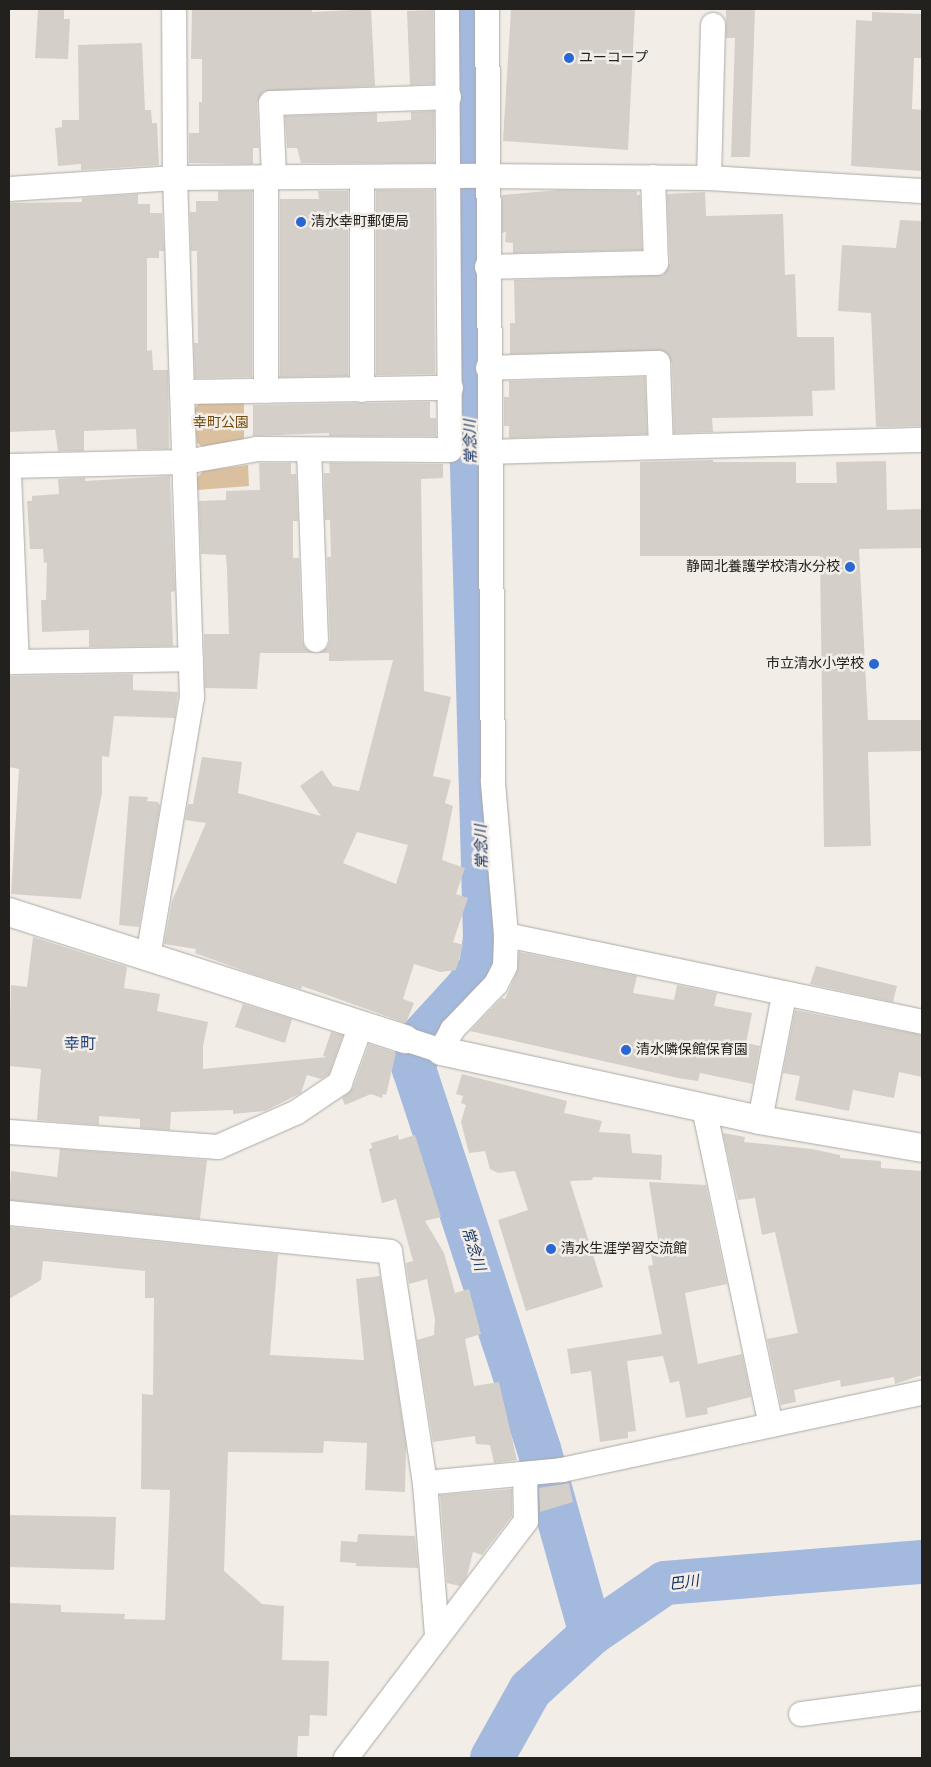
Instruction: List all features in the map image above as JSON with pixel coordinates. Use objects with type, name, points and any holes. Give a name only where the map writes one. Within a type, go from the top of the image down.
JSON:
[{"type":"street","points":[[148,957],[192,698],[175,178],[174,9]]},
{"type":"street","points":[[9,466],[184,462],[257,450],[450,450],[451,176],[447,9]]},
{"type":"street","points":[[442,1051],[452,1030],[496,984],[505,966],[506,935],[492,782],[486,176],[487,9]]},
{"type":"street","points":[[709,178],[713,26]]},
{"type":"street","points":[[266,391],[271,103],[449,97]]},
{"type":"street","points":[[9,189],[175,178],[486,176],[709,178],[922,191]]},
{"type":"street","points":[[362,177],[362,390]]},
{"type":"street","points":[[487,267],[656,263],[653,177]]},
{"type":"street","points":[[488,368],[658,363],[661,447]]},
{"type":"street","points":[[182,392],[451,388]]},
{"type":"street","points":[[489,452],[922,440]]},
{"type":"street","points":[[309,450],[316,640]]},
{"type":"street","points":[[9,474],[13,662],[191,659]]},
{"type":"street","points":[[9,912],[442,1051],[760,1120],[922,1148]]},
{"type":"street","points":[[506,935],[784,995],[922,1022]]},
{"type":"street","points":[[760,1120],[784,995]]},
{"type":"street","points":[[9,1132],[218,1147],[297,1112],[340,1083],[361,1025]]},
{"type":"street","points":[[704,1108],[771,1425]]},
{"type":"street","points":[[9,1213],[390,1252],[425,1483],[437,1637]]},
{"type":"street","points":[[425,1483],[562,1470],[922,1393]]},
{"type":"street","points":[[346,1758],[526,1521],[525,1474]]},
{"type":"street","points":[[801,1714],[922,1698]]},
{"type":"green space","name":"幸町公園","points":[[244,399],[244,441],[207,450],[197,443],[194,409],[203,400]]},
{"type":"green space","points":[[248,465],[249,486],[197,490],[197,478],[203,471]]},
{"type":"building","points":[[38,9],[64,9],[64,19],[70,19],[68,59],[35,58]]},
{"type":"building","points":[[192,9],[312,9],[312,12],[371,9],[375,86],[264,91],[257,103],[259,148],[253,148],[253,164],[189,163],[189,133],[199,133],[199,102],[202,102],[202,59],[191,59]]},
{"type":"building","points":[[511,9],[635,9],[628,150],[503,141]]},
{"type":"building","points":[[726,9],[755,9],[750,157],[731,157],[735,38],[726,38]]},
{"type":"building","points":[[433,10],[434,84],[410,85],[407,11]]},
{"type":"building","points":[[872,12],[922,14],[922,58],[914,58],[912,109],[922,110],[922,171],[851,166],[856,20],[872,21]]},
{"type":"building","points":[[142,43],[145,110],[151,110],[152,123],[157,123],[159,165],[81,170],[81,164],[58,166],[55,128],[62,127],[62,120],[79,120],[78,45]]},
{"type":"building","points":[[434,111],[434,163],[301,163],[297,148],[287,148],[285,116],[377,113],[377,122],[411,120],[411,112]]},
{"type":"building","points":[[376,190],[434,190],[435,374],[376,375]]},
{"type":"building","points":[[559,190],[637,191],[637,195],[640,195],[642,250],[513,253],[513,243],[505,242],[506,232],[502,233],[502,195]]},
{"type":"building","points":[[218,191],[252,191],[252,377],[195,378],[194,343],[198,343],[197,251],[191,251],[190,212],[196,212],[196,201],[218,201]]},
{"type":"building","points":[[318,191],[348,191],[348,376],[280,377],[280,199],[319,199]]},
{"type":"building","points":[[705,192],[706,216],[783,214],[785,275],[795,274],[797,337],[834,337],[835,390],[812,391],[813,416],[712,418],[713,432],[674,433],[672,363],[664,351],[510,354],[510,323],[515,323],[514,280],[663,275],[670,263],[667,194]]},
{"type":"building","points":[[138,194],[138,204],[150,204],[150,213],[162,213],[164,251],[159,251],[159,258],[147,258],[147,351],[152,350],[153,370],[168,370],[169,449],[137,449],[136,429],[84,431],[84,451],[58,451],[55,430],[9,432],[9,203],[82,202],[82,198]]},
{"type":"building","points":[[900,220],[922,221],[922,426],[876,427],[871,313],[838,311],[842,245],[896,248]]},
{"type":"building","points":[[645,377],[647,434],[509,438],[509,426],[504,426],[504,397],[509,397],[509,381]]},
{"type":"building","points":[[430,402],[430,418],[436,418],[436,436],[329,436],[329,433],[253,436],[253,405]]},
{"type":"building","points":[[713,460],[713,462],[796,462],[796,483],[837,483],[836,462],[886,461],[887,510],[922,509],[922,548],[859,549],[868,720],[922,720],[922,751],[868,752],[871,846],[824,847],[820,556],[640,556],[640,462]]},
{"type":"building","points":[[259,463],[291,463],[291,474],[296,474],[298,521],[293,521],[293,558],[299,558],[302,641],[305,648],[314,653],[260,653],[257,689],[205,688],[204,634],[229,634],[227,570],[226,555],[201,554],[199,501],[226,500],[226,491],[260,490]]},
{"type":"building","points":[[329,463],[443,464],[443,478],[421,479],[424,691],[451,697],[433,776],[451,780],[445,803],[453,806],[442,860],[465,868],[456,894],[468,898],[453,942],[463,945],[456,970],[440,972],[414,964],[403,999],[414,1003],[406,1023],[302,986],[301,989],[253,974],[195,953],[196,949],[164,944],[172,901],[206,823],[185,820],[188,804],[193,804],[202,757],[242,762],[238,793],[321,816],[300,786],[322,770],[333,786],[359,791],[393,660],[329,661],[329,653],[318,653],[328,647],[330,640],[327,557],[331,557],[330,520],[325,520],[324,473],[330,473]],"holes":[[[357,832],[408,845],[396,884],[343,863]]]},
{"type":"building","points":[[170,476],[175,591],[171,592],[173,646],[89,647],[89,630],[42,632],[41,600],[46,600],[47,562],[44,563],[43,549],[30,549],[27,501],[32,501],[32,496],[59,494],[58,479],[85,478],[85,481]]},
{"type":"building","points":[[133,674],[133,690],[178,692],[175,718],[114,716],[109,757],[102,756],[102,793],[81,899],[11,894],[19,769],[9,767],[9,676]]},
{"type":"building","points":[[129,796],[148,797],[147,801],[158,802],[160,806],[139,927],[119,925]]},
{"type":"building","points":[[33,937],[127,967],[124,988],[160,994],[157,1011],[208,1022],[203,1046],[203,1069],[327,1057],[323,1056],[331,1032],[343,1035],[329,1074],[321,1079],[307,1075],[301,1093],[265,1111],[233,1114],[233,1110],[171,1112],[170,1130],[140,1128],[140,1119],[99,1116],[99,1125],[37,1120],[41,1069],[9,1066],[11,985],[27,987]]},
{"type":"building","points":[[519,952],[637,976],[633,993],[674,1000],[677,985],[717,993],[714,1006],[752,1013],[746,1043],[760,1046],[753,1084],[700,1073],[698,1081],[678,1078],[470,1031],[502,998],[505,999],[517,972]]},
{"type":"building","points":[[816,966],[897,986],[893,1002],[810,984]]},
{"type":"building","points":[[243,1004],[292,1019],[285,1043],[235,1027]]},
{"type":"building","points":[[795,1010],[922,1035],[922,1077],[899,1072],[894,1098],[853,1090],[849,1111],[795,1100],[800,1076],[783,1073]]},
{"type":"building","points":[[369,1044],[396,1053],[386,1095],[383,1094],[382,1098],[371,1094],[345,1105],[342,1098],[353,1088]]},
{"type":"building","points":[[462,1074],[567,1101],[564,1113],[602,1121],[599,1132],[630,1134],[632,1153],[662,1155],[661,1180],[593,1177],[592,1180],[570,1181],[603,1287],[526,1311],[498,1220],[528,1210],[515,1171],[498,1173],[490,1169],[485,1151],[469,1153],[461,1122],[466,1105],[461,1103],[463,1096],[456,1094]]},
{"type":"building","points":[[723,1133],[745,1137],[744,1142],[812,1149],[840,1155],[840,1158],[881,1161],[881,1168],[922,1171],[922,1375],[895,1384],[894,1377],[841,1387],[840,1380],[794,1390],[796,1402],[781,1405],[767,1339],[798,1333],[775,1232],[762,1235],[755,1198],[738,1200]]},
{"type":"building","points":[[398,1135],[399,1140],[415,1135],[441,1217],[425,1221],[444,1253],[455,1293],[469,1289],[481,1334],[465,1339],[474,1386],[499,1382],[517,1460],[494,1463],[490,1445],[476,1444],[475,1436],[433,1442],[417,1340],[434,1335],[435,1319],[427,1279],[409,1284],[406,1263],[413,1261],[396,1199],[382,1203],[369,1149],[372,1148],[371,1143]]},
{"type":"building","points":[[60,1149],[207,1160],[200,1219],[9,1200],[11,1171],[57,1177]]},
{"type":"building","points":[[649,1182],[706,1185],[727,1284],[685,1293],[698,1364],[742,1354],[751,1397],[707,1408],[708,1414],[686,1418],[679,1381],[670,1383],[663,1356],[627,1361],[636,1431],[628,1432],[628,1438],[600,1442],[591,1371],[571,1374],[567,1349],[662,1334],[648,1266],[653,1265],[650,1247],[659,1246]]},
{"type":"building","points":[[9,1227],[278,1254],[270,1355],[364,1360],[356,1279],[380,1276],[406,1446],[405,1492],[365,1490],[367,1443],[324,1441],[323,1453],[228,1452],[224,1571],[262,1604],[284,1606],[282,1660],[329,1661],[327,1716],[310,1715],[309,1736],[298,1736],[297,1758],[9,1758],[9,1603],[61,1605],[61,1612],[125,1614],[124,1619],[165,1620],[170,1490],[141,1489],[142,1394],[153,1395],[154,1298],[145,1298],[145,1271],[43,1261],[41,1280],[9,1299]]},
{"type":"building","points":[[569,1483],[573,1502],[540,1512],[539,1488]]},
{"type":"building","points":[[512,1489],[512,1516],[482,1555],[473,1552],[467,1576],[460,1586],[447,1583],[440,1495]]},
{"type":"building","points":[[9,1515],[116,1517],[114,1570],[9,1567]]},
{"type":"building","points":[[358,1534],[415,1536],[418,1568],[356,1566],[356,1563],[340,1562],[341,1541],[357,1542]]},
{"type":"waterway","name":"常念川","points":[[467,9],[469,358],[485,938],[481,967],[466,989],[421,1038],[414,1069],[539,1449],[591,1634]]},
{"type":"waterway","name":"巴川","points":[[492,1758],[530,1690],[591,1634],[665,1583],[922,1562]]},
{"type":"place","name":"ユーコープ","points":[[569,58]]},
{"type":"place","name":"清水幸町郵便局","points":[[301,222]]},
{"type":"place","name":"静岡北養護学校清水分校","points":[[850,567]]},
{"type":"place","name":"市立清水小学校","points":[[874,664]]},
{"type":"place","name":"清水隣保館保育園","points":[[626,1050]]},
{"type":"place","name":"清水生涯学習交流館","points":[[551,1249]]},
{"type":"district","name":"幸町","points":[[80,1044]]}]
